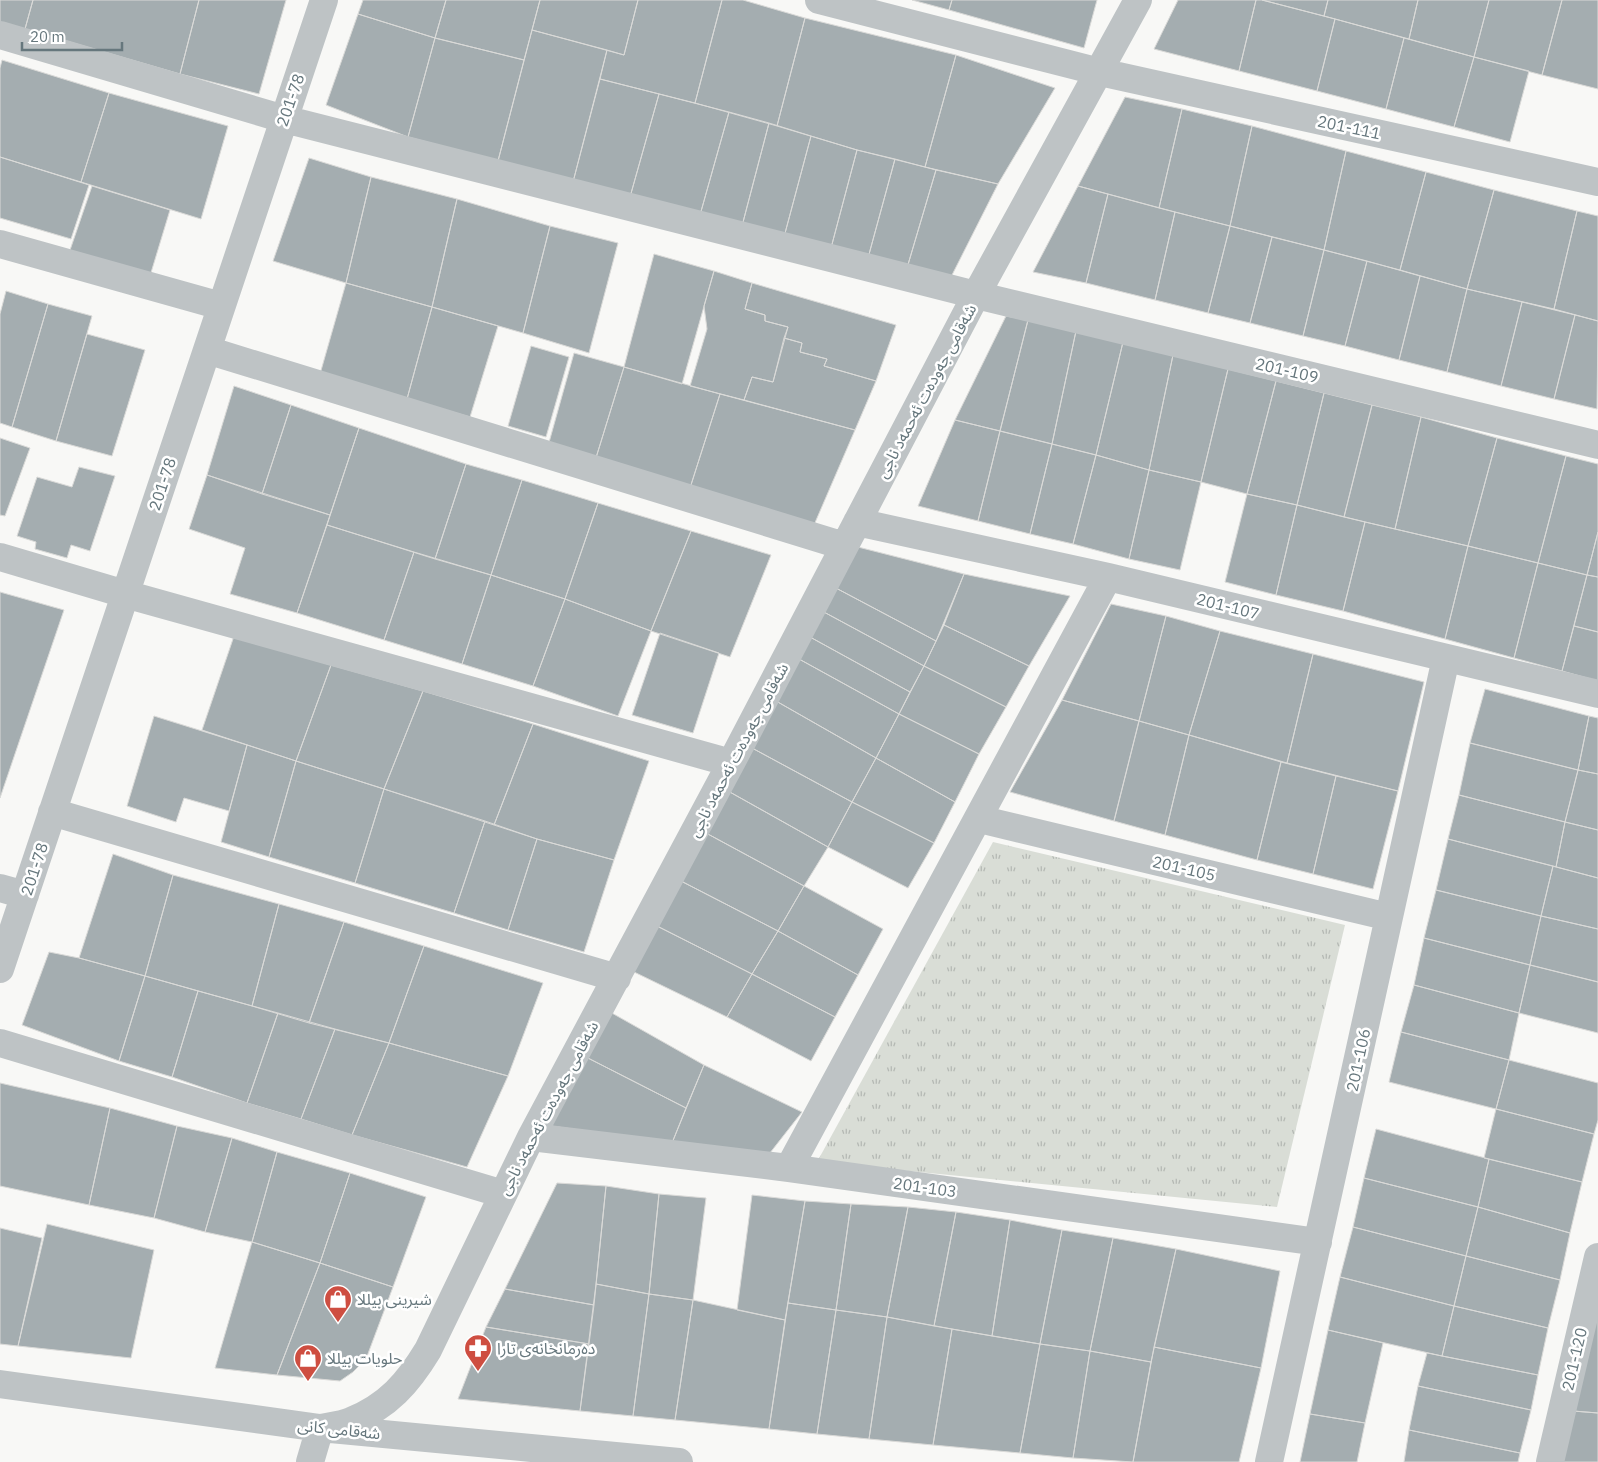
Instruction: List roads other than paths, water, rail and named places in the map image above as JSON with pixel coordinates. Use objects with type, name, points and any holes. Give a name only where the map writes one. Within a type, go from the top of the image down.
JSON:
[{"type":"street","name":"201-78","points":[[0,969],[12,892],[52,812],[324,0]]},
{"type":"street","name":"201-111","points":[[819,0],[1100,72],[1598,182]]},
{"type":"street","name":"شەقامی جەودەت ئەحمەد ناجی","points":[[320,1428],[350,1422],[373,1411],[392,1398],[404,1385],[428,1350],[531,1137],[731,764],[976,295],[1138,0]]},
{"type":"street","name":"201-109","points":[[0,35],[284,120],[976,295],[1598,445]]},
{"type":"street","points":[[0,244],[222,306]]},
{"type":"street","points":[[207,350],[844,546]]},
{"type":"street","name":"201-107","points":[[857,522],[1108,577],[1598,694]]},
{"type":"street","points":[[0,557],[731,764]]},
{"type":"street","points":[[789,1168],[1108,577]]},
{"type":"street","name":"201-106","points":[[1270,1462],[1446,658]]},
{"type":"street","points":[[52,812],[616,978]]},
{"type":"street","name":"201-105","points":[[979,819],[1389,917]]},
{"type":"street","points":[[0,1043],[503,1194]]},
{"type":"street","name":"201-103","points":[[531,1137],[789,1168],[1318,1242]]},
{"type":"street","name":"201-120","points":[[1550,1462],[1597,1264]]},
{"type":"street","name":"شەقامی کانی","points":[[0,1384],[320,1428],[679,1462]]},
{"type":"street","points":[[310,1462],[320,1428]]},
{"type":"place","name":"شيرينی بیللا","points":[[338,1323]]},
{"type":"place","name":"دەرمانخانەی تارا","points":[[478,1372]]},
{"type":"place","name":"حلويات بيللا","points":[[308,1382]]}]
